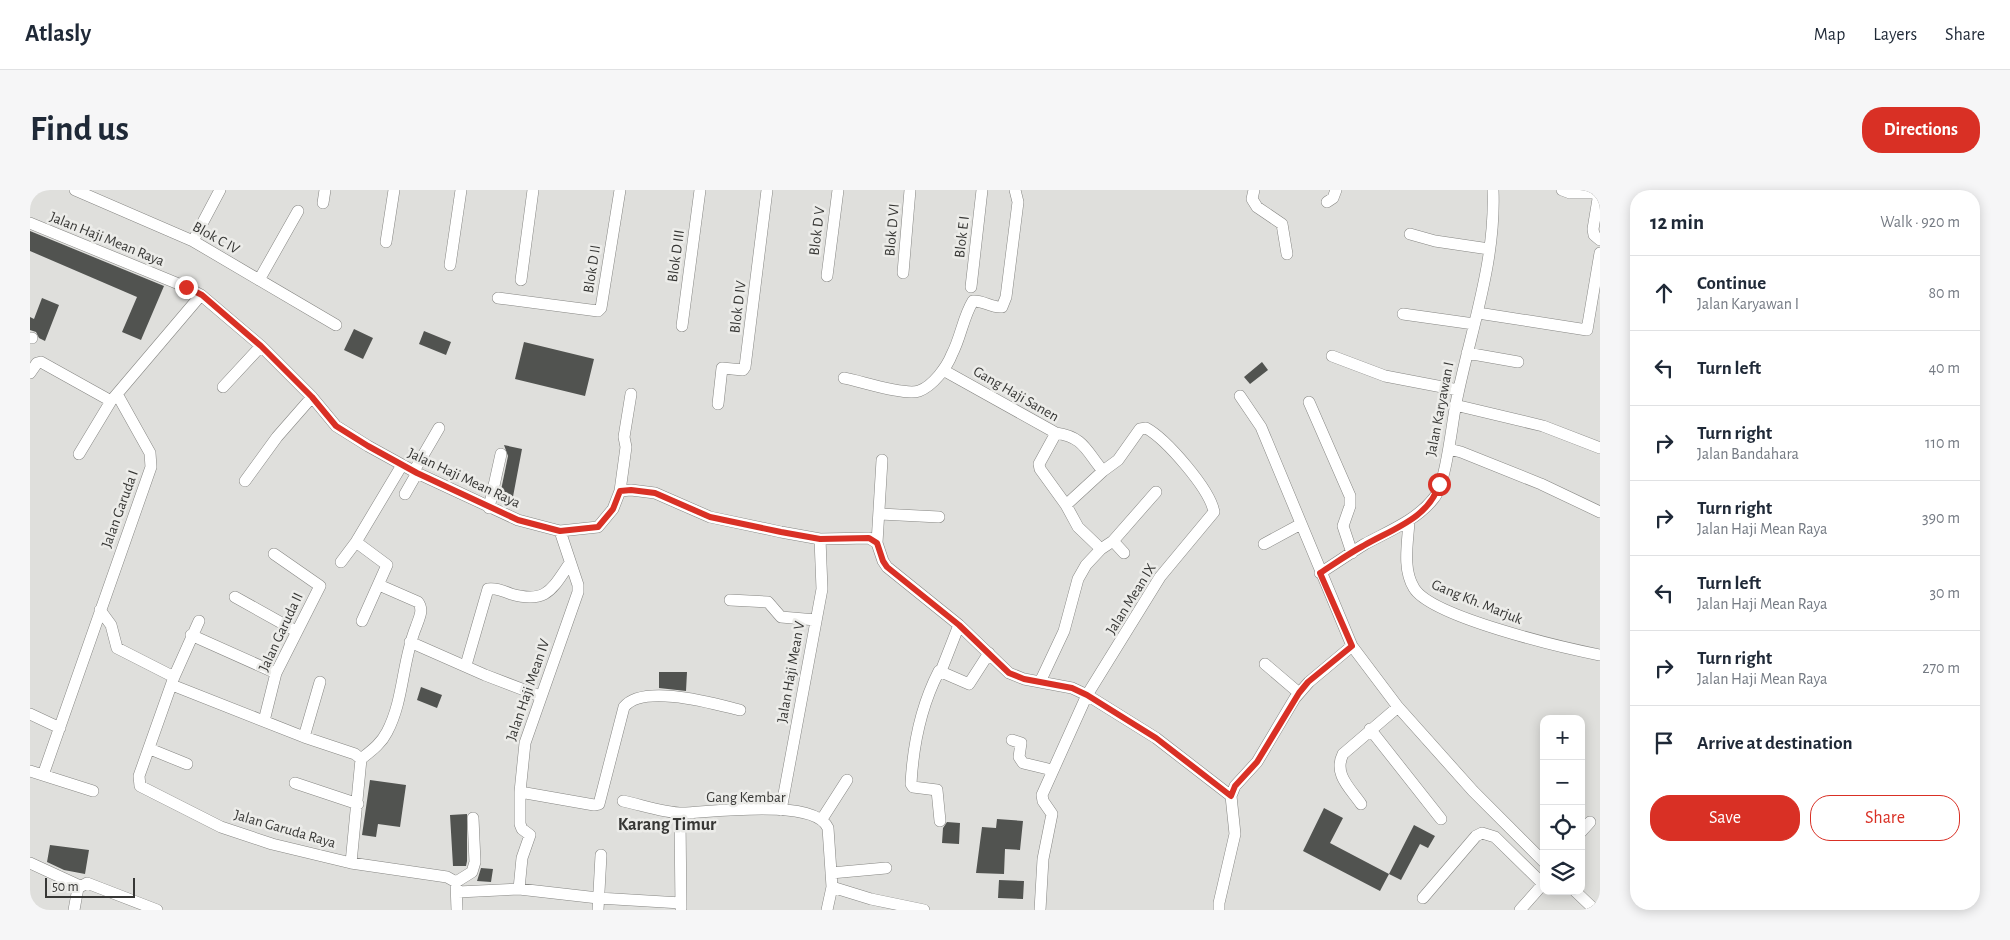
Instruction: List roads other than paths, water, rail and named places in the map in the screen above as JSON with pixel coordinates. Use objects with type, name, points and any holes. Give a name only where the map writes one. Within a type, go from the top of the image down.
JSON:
[{"type":"street","name":"Blok C IV","points":[[75,190],[193,240],[336,325]]},
{"type":"street","points":[[193,240],[220,190]]},
{"type":"street","points":[[323,203],[325,190]]},
{"type":"street","points":[[386,242],[394,190]]},
{"type":"street","points":[[450,265],[461,190]]},
{"type":"street","points":[[521,280],[533,190]]},
{"type":"street","name":"Blok D II","points":[[498,298],[598,311],[601,308],[620,190]]},
{"type":"street","name":"Blok D III","points":[[682,326],[700,190]]},
{"type":"street","name":"Blok D IV","points":[[718,404],[722,368],[743,370],[745,367],[767,190]]},
{"type":"street","name":"Blok D V","points":[[827,276],[838,190]]},
{"type":"street","name":"Blok D VI","points":[[903,273],[910,190]]},
{"type":"street","name":"Blok E I","points":[[971,288],[982,190]]},
{"type":"street","points":[[844,378],[907,391],[919,391],[928,386],[943,370],[952,354],[973,301],[980,301],[995,308],[1002,307],[1004,304],[1018,202],[1015,190]]},
{"type":"street","points":[[1254,190],[1252,199],[1257,207],[1282,224],[1287,254]]},
{"type":"street","points":[[1327,202],[1333,198],[1336,190]]},
{"type":"street","name":"Jalan Karyawan I","points":[[1320,573],[1410,521],[1436,496],[1449,449],[1458,390],[1476,318],[1489,249],[1493,190]]},
{"type":"street","points":[[1562,190],[1570,193],[1599,193],[1593,229],[1594,235],[1600,240]]},
{"type":"street","points":[[259,280],[298,211]]},
{"type":"street","name":"Jalan Haji Mean Raya","points":[[30,223],[202,295],[261,346],[312,397],[336,426],[402,465],[489,508],[518,520],[560,531],[598,527],[613,509],[620,491]]},
{"type":"street","points":[[1410,234],[1434,241],[1489,249]]},
{"type":"street","points":[[1403,314],[1476,318],[1587,330],[1600,253]]},
{"type":"street","points":[[79,454],[114,397],[202,295]]},
{"type":"street","points":[[223,387],[261,346]]},
{"type":"street","points":[[1467,353],[1518,362]]},
{"type":"street","points":[[1332,356],[1385,376],[1458,390]]},
{"type":"street","points":[[30,373],[37,363],[41,362],[114,397]]},
{"type":"street","name":"Gang Haji Sanen","points":[[943,370],[1056,433],[1039,464],[1083,534],[1101,549]]},
{"type":"street","points":[[631,394],[624,437],[626,447],[620,491],[631,490],[655,493],[710,517],[820,539],[869,538],[877,543]]},
{"type":"street","points":[[1240,396],[1261,427],[1320,573],[1352,646],[1398,707],[1473,791],[1540,858]]},
{"type":"street","name":"Jalan Garuda I","points":[[43,775],[151,467],[150,453],[114,397]]},
{"type":"street","points":[[245,482],[277,437],[312,397]]},
{"type":"street","points":[[1309,402],[1350,496],[1350,506],[1343,526],[1352,553]]},
{"type":"street","points":[[1455,405],[1544,426],[1600,448]]},
{"type":"street","points":[[405,494],[439,428]]},
{"type":"street","name":"Jalan Mean IX","points":[[1040,910],[1043,859],[1052,814],[1043,801],[1042,795],[1052,770],[1085,700],[1160,577],[1193,535],[1212,515],[1214,510],[1200,482],[1186,465],[1146,428],[1140,429],[1118,460],[1103,470]]},
{"type":"street","points":[[1056,433],[1072,435],[1081,441],[1103,470],[1066,505]]},
{"type":"street","points":[[1449,449],[1541,484],[1600,512]]},
{"type":"street","points":[[489,508],[501,454]]},
{"type":"street","points":[[882,460],[877,543],[887,567],[959,625],[1009,673],[1024,679],[1072,688],[1085,700],[1156,738],[1231,796]]},
{"type":"street","points":[[341,562],[356,542],[402,465]]},
{"type":"street","points":[[1040,682],[1064,631],[1078,579],[1086,565],[1101,549],[1113,541],[1156,492]]},
{"type":"street","points":[[880,514],[939,517]]},
{"type":"street","name":"Gang Kh. Marjuk","points":[[1410,521],[1408,575],[1415,590],[1426,600],[1503,632],[1600,655]]},
{"type":"street","points":[[1264,544],[1301,524]]},
{"type":"street","name":"Jalan Haji Mean IV","points":[[519,890],[522,858],[530,835],[520,827],[520,792],[524,742],[578,592],[560,531]]},
{"type":"street","name":"Jalan Haji Mean V","points":[[781,810],[822,588],[820,539]]},
{"type":"street","points":[[1113,541],[1124,554]]},
{"type":"street","points":[[356,542],[387,565],[362,621]]},
{"type":"street","name":"Jalan Garuda II","points":[[264,721],[276,673],[320,586],[274,554]]},
{"type":"street","points":[[466,664],[488,590],[526,598],[544,595],[551,591],[570,562]]},
{"type":"street","points":[[360,759],[379,746],[388,732],[397,709],[410,642],[421,613],[421,606],[418,602],[379,585]]},
{"type":"street","points":[[235,597],[296,631]]},
{"type":"street","points":[[730,600],[768,602],[781,617],[816,620]]},
{"type":"street","points":[[100,610],[111,625],[117,648],[173,681],[304,737],[356,754],[360,759],[358,804],[351,862]]},
{"type":"street","points":[[173,681],[191,634],[199,621]]},
{"type":"street","points":[[940,821],[938,790],[912,787],[911,784],[922,710],[930,689],[941,671],[959,625]]},
{"type":"street","points":[[191,634],[276,673]]},
{"type":"street","points":[[410,642],[540,696]]},
{"type":"street","points":[[1217,909],[1235,834],[1231,796],[1235,786],[1257,762],[1299,693],[1308,682],[1352,646]]},
{"type":"street","points":[[941,671],[969,684],[989,653]]},
{"type":"street","points":[[1265,664],[1299,693]]},
{"type":"street","name":"Jalan Garuda Raya","points":[[173,681],[138,780],[142,788],[242,835],[351,862],[447,877],[457,887],[519,890],[681,906]]},
{"type":"street","points":[[304,737],[320,682]]},
{"type":"street","points":[[520,792],[594,805],[599,804],[624,707],[627,703],[654,697],[676,696],[694,698],[740,710]]},
{"type":"street","points":[[1361,804],[1339,772],[1338,765],[1343,754],[1398,707]]},
{"type":"street","points":[[30,714],[60,728]]},
{"type":"street","points":[[1370,729],[1441,819]]},
{"type":"street","points":[[1012,740],[1021,743],[1019,757],[1023,763],[1052,770]]},
{"type":"street","points":[[150,749],[188,764]]},
{"type":"street","points":[[30,771],[93,791]]},
{"type":"street","points":[[827,910],[832,887],[828,828],[822,819],[847,780]]},
{"type":"street","points":[[295,783],[358,804]]},
{"type":"street","name":"Gang Kembar","points":[[623,801],[683,813],[781,810],[817,816],[822,819]]},
{"type":"street","points":[[681,906],[680,819],[683,813]]},
{"type":"street","points":[[457,910],[457,887],[472,872],[475,862],[473,818]]},
{"type":"street","points":[[1585,828],[1590,822]]},
{"type":"street","points":[[1423,898],[1476,836],[1482,833],[1494,837],[1543,884],[1520,910]]},
{"type":"street","points":[[598,910],[601,855]]},
{"type":"street","points":[[30,863],[80,886],[93,884],[157,910]]},
{"type":"street","points":[[831,873],[886,868]]},
{"type":"street","points":[[74,910],[80,886]]},
{"type":"street","points":[[832,887],[871,899],[924,910]]},
{"type":"street","points":[[1581,895],[1596,905]]},
{"type":"district","name":"Karang Timur","points":[[667,825]]}]
